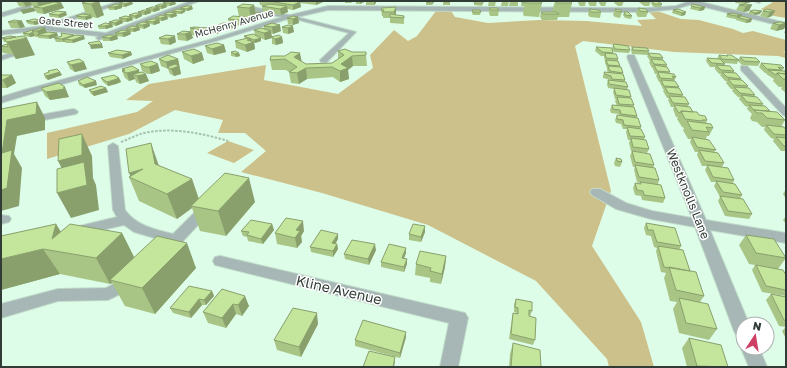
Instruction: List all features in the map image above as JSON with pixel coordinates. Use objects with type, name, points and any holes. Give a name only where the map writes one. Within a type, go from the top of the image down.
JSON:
[{"type":"street","points":[[41,28],[125,1]]},
{"type":"street","points":[[98,38],[196,1]]},
{"type":"street","points":[[328,8],[340,1]]},
{"type":"street","points":[[540,1],[540,9]]},
{"type":"street","points":[[693,1],[786,26]]},
{"type":"street","name":"McHenry Avenue","points":[[1,100],[328,8],[656,9],[680,6],[693,1]]},
{"type":"street","points":[[304,6],[321,10]]},
{"type":"street","points":[[2,16],[29,7]]},
{"type":"street","points":[[254,9],[261,10],[259,12],[292,17],[353,32],[324,60]]},
{"type":"street","name":"Gate Street","points":[[1,28],[41,28],[105,35]]},
{"type":"street","points":[[1,58],[18,53]]},
{"type":"street","name":"Westknolls Lane","points":[[631,56],[701,224],[737,316]]},
{"type":"street","points":[[744,68],[786,113]]},
{"type":"street","points":[[1,91],[13,91],[20,94]]},
{"type":"street","points":[[1,125],[72,112]]},
{"type":"street","points":[[113,146],[119,210],[126,220],[139,229],[177,240]]},
{"type":"street","points":[[596,192],[636,212],[786,238]]},
{"type":"street","points":[[155,259],[177,240],[203,212]]},
{"type":"street","points":[[64,234],[126,220]]},
{"type":"street","name":"Kline Avenue","points":[[220,261],[459,318],[449,367]]},
{"type":"street","points":[[1,311],[58,295],[108,294],[128,284],[139,274]]},
{"type":"street","points":[[753,356],[758,367]]},
{"type":"path","points":[[113,146],[144,133],[160,131],[186,133],[220,138],[228,141]]},
{"type":"shaded area","points":[[775,1],[786,1],[786,18],[774,16],[761,9]]},
{"type":"shaded area","points":[[436,11],[451,11],[455,17],[488,23],[539,20],[586,21],[642,26],[637,20],[656,19],[649,12],[660,12],[681,19],[699,20],[743,33],[753,31],[786,40],[786,51],[783,52],[786,53],[786,58],[778,56],[674,52],[583,41],[575,46],[611,191],[592,246],[641,322],[654,367],[609,367],[607,359],[536,281],[428,225],[322,193],[241,172],[266,151],[245,133],[218,133],[223,120],[175,110],[129,134],[47,159],[47,133],[137,112],[153,101],[126,100],[149,84],[266,65],[264,80],[338,94],[373,68],[370,55],[394,30],[408,41],[417,36]]},
{"type":"shaded area","points":[[228,141],[254,150],[234,163],[207,153]]},
{"type":"building","points":[[88,1],[99,1],[91,4],[82,3]]},
{"type":"building","points":[[126,1],[132,2],[124,4],[119,3]]},
{"type":"building","points":[[169,1],[175,2],[163,3]]},
{"type":"building","points":[[268,1],[294,1],[300,2],[293,5]]},
{"type":"building","points":[[434,1],[432,3],[426,2]]},
{"type":"building","points":[[475,1],[483,1],[483,3],[474,3]]},
{"type":"building","points":[[525,1],[540,1],[542,3],[526,3]]},
{"type":"building","points":[[555,1],[570,1],[572,3],[557,3]]},
{"type":"building","points":[[652,1],[657,1],[662,4],[654,4]]},
{"type":"building","points":[[54,2],[61,3],[42,8],[34,7]]},
{"type":"building","points":[[116,4],[122,5],[108,7]]},
{"type":"building","points":[[160,4],[166,4],[155,6]]},
{"type":"building","points":[[243,4],[254,5],[249,8],[237,7]]},
{"type":"building","points":[[269,4],[287,6],[280,9],[262,6]]},
{"type":"building","points":[[692,4],[705,7],[700,8],[691,6]]},
{"type":"building","points":[[745,4],[752,5],[739,5]]},
{"type":"building","points":[[192,6],[187,9],[180,8]]},
{"type":"building","points":[[152,7],[159,7],[146,9]]},
{"type":"building","points":[[396,7],[394,12],[383,12],[384,10],[381,10],[382,8]]},
{"type":"building","points":[[489,8],[497,8],[499,10],[491,10]]},
{"type":"building","points":[[638,8],[646,9],[648,12],[640,11]]},
{"type":"building","points":[[177,9],[185,10],[180,12],[172,11]]},
{"type":"building","points":[[589,9],[599,10],[601,12],[591,12]]},
{"type":"building","points":[[615,9],[621,10],[622,12],[616,11]]},
{"type":"building","points":[[678,9],[686,12],[682,13],[673,10]]},
{"type":"building","points":[[767,9],[775,11],[763,11]]},
{"type":"building","points":[[144,10],[150,10],[138,12]]},
{"type":"building","points":[[472,10],[480,10],[481,12],[473,12]]},
{"type":"building","points":[[57,11],[66,12],[58,15],[49,14]]},
{"type":"building","points":[[750,11],[762,11],[755,13]]},
{"type":"building","points":[[169,12],[176,13],[170,15],[164,14]]},
{"type":"building","points":[[541,12],[556,12],[559,14],[543,14]]},
{"type":"building","points":[[624,12],[628,12],[632,16],[625,15]]},
{"type":"building","points":[[141,13],[135,16],[129,15]]},
{"type":"building","points":[[731,13],[742,15],[736,16],[727,14]]},
{"type":"building","points":[[82,14],[91,15],[85,17],[76,16]]},
{"type":"building","points":[[390,14],[404,16],[404,18],[390,17]]},
{"type":"building","points":[[161,15],[167,16],[155,18]]},
{"type":"building","points":[[125,16],[132,17],[126,19],[119,18]]},
{"type":"building","points":[[233,16],[245,17],[240,20],[228,19]]},
{"type":"building","points":[[293,16],[298,17],[293,19],[287,18]]},
{"type":"building","points":[[742,16],[752,19],[747,20],[737,17]]},
{"type":"building","points":[[34,19],[41,20],[33,22],[26,21]]},
{"type":"building","points":[[159,19],[153,22],[145,21]]},
{"type":"building","points":[[14,20],[22,21],[8,22]]},
{"type":"building","points":[[122,20],[115,23],[109,22]]},
{"type":"building","points":[[142,22],[149,23],[136,25]]},
{"type":"building","points":[[105,23],[112,24],[98,26]]},
{"type":"building","points":[[223,23],[234,24],[229,26],[218,25]]},
{"type":"building","points":[[272,23],[280,25],[272,27],[264,26]]},
{"type":"building","points":[[773,23],[786,23],[779,25]]},
{"type":"building","points":[[288,25],[293,26],[288,28],[282,27]]},
{"type":"building","points":[[132,26],[139,27],[126,29]]},
{"type":"building","points":[[219,27],[217,28],[219,29],[208,30],[207,28]]},
{"type":"building","points":[[40,28],[45,28],[32,31]]},
{"type":"building","points":[[190,28],[207,28],[202,30]]},
{"type":"building","points":[[261,28],[271,31],[264,33],[254,30]]},
{"type":"building","points":[[34,30],[32,31],[33,32],[29,34],[23,33]]},
{"type":"building","points":[[122,30],[130,31],[115,33]]},
{"type":"building","points":[[183,31],[191,32],[177,34]]},
{"type":"building","points":[[48,32],[57,33],[48,36],[37,35]]},
{"type":"building","points":[[61,33],[74,35],[62,39],[54,38],[62,36]]},
{"type":"building","points":[[253,34],[261,38],[254,40],[244,36]]},
{"type":"building","points":[[76,35],[84,36],[72,40],[64,39]]},
{"type":"building","points":[[117,35],[109,38],[102,37]]},
{"type":"building","points":[[166,35],[175,36],[168,39],[159,38]]},
{"type":"building","points":[[279,35],[282,37],[275,39],[271,37]]},
{"type":"building","points":[[10,36],[16,37],[6,39],[2,38]]},
{"type":"building","points":[[23,36],[27,38],[7,42],[4,39]]},
{"type":"building","points":[[248,38],[251,39],[247,40],[254,42],[245,45],[235,41]]},
{"type":"building","points":[[99,41],[102,44],[90,45],[88,43]]},
{"type":"building","points":[[217,43],[224,45],[212,49],[205,46]]},
{"type":"building","points":[[614,44],[628,46],[630,50],[615,49]]},
{"type":"building","points":[[596,47],[612,48],[613,53],[602,52]]},
{"type":"building","points":[[632,47],[647,48],[649,51],[633,50]]},
{"type":"building","points":[[194,49],[202,53],[191,56],[182,52]]},
{"type":"building","points":[[345,49],[352,52],[366,52],[366,55],[352,56],[341,64],[348,68],[340,71],[332,67],[306,68],[297,73],[289,72],[297,67],[285,59],[270,60],[271,56],[285,56],[291,52],[300,53],[294,57],[306,64],[332,63],[344,55],[338,51]]},
{"type":"building","points":[[117,50],[131,52],[122,55],[108,53]]},
{"type":"building","points":[[235,51],[239,53],[235,54],[231,52]]},
{"type":"building","points":[[605,53],[616,54],[618,59],[606,58]]},
{"type":"building","points":[[648,53],[660,54],[663,58],[651,57]]},
{"type":"building","points":[[168,55],[178,59],[166,62],[159,59]]},
{"type":"building","points":[[719,55],[731,55],[739,60],[722,59]]},
{"type":"building","points":[[740,57],[756,58],[760,62],[744,61]]},
{"type":"building","points":[[707,58],[720,59],[725,64],[712,63]]},
{"type":"building","points":[[79,59],[84,62],[71,65],[67,62]]},
{"type":"building","points":[[651,59],[663,60],[667,65],[654,64]]},
{"type":"building","points":[[606,60],[618,61],[620,66],[608,65]]},
{"type":"building","points":[[151,61],[158,64],[145,67],[140,64]]},
{"type":"building","points":[[761,63],[781,65],[784,68],[778,67],[781,70],[767,69]]},
{"type":"building","points":[[175,64],[179,66],[171,69],[167,67]]},
{"type":"building","points":[[654,65],[667,67],[670,72],[657,71]]},
{"type":"building","points":[[716,65],[730,66],[734,71],[721,70]]},
{"type":"building","points":[[132,66],[139,70],[127,73],[122,71],[125,70],[122,69]]},
{"type":"building","points":[[608,66],[621,67],[623,73],[610,71]]},
{"type":"building","points":[[57,69],[60,72],[46,76],[44,74],[49,72],[48,71]]},
{"type":"building","points":[[768,70],[785,71],[786,74],[777,73],[776,75]]},
{"type":"building","points":[[142,72],[146,74],[137,76],[133,74]]},
{"type":"building","points":[[604,72],[623,74],[625,80],[612,79],[611,76],[605,74]]},
{"type":"building","points":[[658,72],[674,74],[676,77],[672,76],[674,79],[660,78]]},
{"type":"building","points":[[722,72],[736,73],[741,79],[727,77]]},
{"type":"building","points":[[777,73],[786,74],[786,79],[783,79]]},
{"type":"building","points":[[1,75],[12,75],[1,80]]},
{"type":"building","points":[[114,75],[119,78],[107,82],[101,78]]},
{"type":"building","points":[[87,77],[96,81],[83,85],[78,81]]},
{"type":"building","points":[[728,79],[742,80],[748,86],[733,85]]},
{"type":"building","points":[[608,80],[626,82],[628,87],[609,84]]},
{"type":"building","points":[[661,80],[675,81],[679,87],[664,86]]},
{"type":"building","points":[[59,83],[65,87],[63,88],[65,89],[46,92],[41,88]]},
{"type":"building","points":[[101,86],[106,88],[92,92],[89,90]]},
{"type":"building","points":[[665,87],[679,88],[683,95],[668,93]]},
{"type":"building","points":[[734,87],[749,88],[755,95],[740,93]]},
{"type":"building","points":[[614,88],[629,90],[631,97],[616,95]]},
{"type":"building","points":[[741,95],[757,97],[763,104],[747,102]]},
{"type":"building","points":[[669,96],[685,97],[689,104],[673,103]]},
{"type":"building","points":[[617,97],[631,98],[634,105],[619,104]]},
{"type":"building","points":[[37,102],[36,114],[7,120],[2,153],[12,150],[7,188],[1,190],[1,109]]},
{"type":"building","points":[[612,105],[634,107],[637,116],[621,114],[620,110],[613,109]]},
{"type":"building","points":[[674,105],[690,107],[693,112],[681,111],[680,113]]},
{"type":"building","points":[[749,105],[765,106],[770,111],[754,110]]},
{"type":"building","points":[[754,110],[777,112],[785,120],[767,118],[762,113],[757,113]]},
{"type":"building","points":[[681,111],[697,112],[699,115],[705,116],[707,120],[702,121],[685,119]]},
{"type":"building","points":[[617,115],[638,118],[641,127],[624,125],[623,120],[617,119]]},
{"type":"building","points":[[687,121],[711,124],[713,128],[706,127],[709,132],[692,130]]},
{"type":"building","points":[[766,125],[784,127],[786,130],[786,135],[774,134]]},
{"type":"building","points":[[627,127],[641,129],[645,137],[630,136]]},
{"type":"building","points":[[82,134],[82,155],[58,161],[59,139]]},
{"type":"building","points":[[692,137],[709,140],[716,150],[697,147]]},
{"type":"building","points":[[776,137],[786,138],[786,146],[784,146]]},
{"type":"building","points":[[631,138],[646,140],[649,149],[633,147]]},
{"type":"building","points":[[151,143],[155,164],[192,179],[167,194],[129,177],[143,169],[129,173],[126,149]]},
{"type":"building","points":[[699,150],[718,153],[724,163],[705,161]]},
{"type":"building","points":[[632,151],[650,154],[654,165],[635,162]]},
{"type":"building","points":[[616,158],[621,159],[622,162],[617,161]]},
{"type":"building","points":[[84,162],[87,185],[57,193],[57,169]]},
{"type":"building","points":[[635,165],[655,168],[659,180],[639,177]]},
{"type":"building","points":[[707,165],[728,168],[734,180],[713,177]]},
{"type":"building","points":[[225,173],[249,178],[218,211],[191,206]]},
{"type":"building","points":[[716,181],[735,184],[742,195],[723,192]]},
{"type":"building","points":[[640,182],[661,185],[665,198],[644,195],[643,191],[637,190],[635,183],[641,184]]},
{"type":"building","points":[[720,196],[743,199],[752,214],[728,211]]},
{"type":"building","points":[[286,218],[303,221],[296,230],[300,231],[295,238],[275,233]]},
{"type":"building","points":[[251,220],[272,224],[261,239],[247,235],[249,232],[241,231]]},
{"type":"building","points":[[646,223],[675,228],[681,246],[657,242],[653,230],[648,230]]},
{"type":"building","points":[[56,224],[52,239],[70,224],[122,233],[96,258],[43,249],[1,259],[1,236]]},
{"type":"building","points":[[413,224],[425,226],[421,237],[409,234]]},
{"type":"building","points":[[321,230],[338,234],[332,243],[337,244],[333,251],[310,247]]},
{"type":"building","points":[[746,235],[774,239],[786,258],[756,253]]},
{"type":"building","points":[[157,236],[187,243],[142,288],[110,280]]},
{"type":"building","points":[[352,240],[375,244],[368,259],[344,254]]},
{"type":"building","points":[[389,244],[406,248],[402,258],[407,259],[404,267],[381,262]]},
{"type":"building","points":[[658,246],[683,250],[690,271],[664,267]]},
{"type":"building","points":[[420,251],[446,256],[442,274],[430,271],[431,268],[416,264]]},
{"type":"building","points":[[756,265],[783,270],[786,275],[786,290],[766,286]]},
{"type":"building","points":[[669,267],[696,272],[704,296],[676,290]]},
{"type":"building","points":[[189,286],[212,291],[204,300],[199,299],[189,312],[170,308]]},
{"type":"building","points":[[222,289],[245,296],[238,305],[233,304],[222,318],[203,312]]},
{"type":"building","points":[[771,294],[786,297],[786,321],[784,320]]},
{"type":"building","points":[[679,298],[708,304],[717,329],[686,323]]},
{"type":"building","points":[[516,299],[532,302],[532,311],[529,310],[529,316],[536,318],[535,340],[511,334],[513,313],[518,314],[518,308],[515,307]]},
{"type":"building","points":[[293,308],[317,313],[299,347],[274,340]]},
{"type":"building","points":[[363,320],[406,332],[400,353],[355,340]]},
{"type":"building","points":[[689,338],[721,345],[728,367],[697,366]]},
{"type":"building","points":[[513,343],[540,350],[541,367],[511,367]]},
{"type":"building","points":[[369,351],[395,357],[393,367],[363,367]]}]
